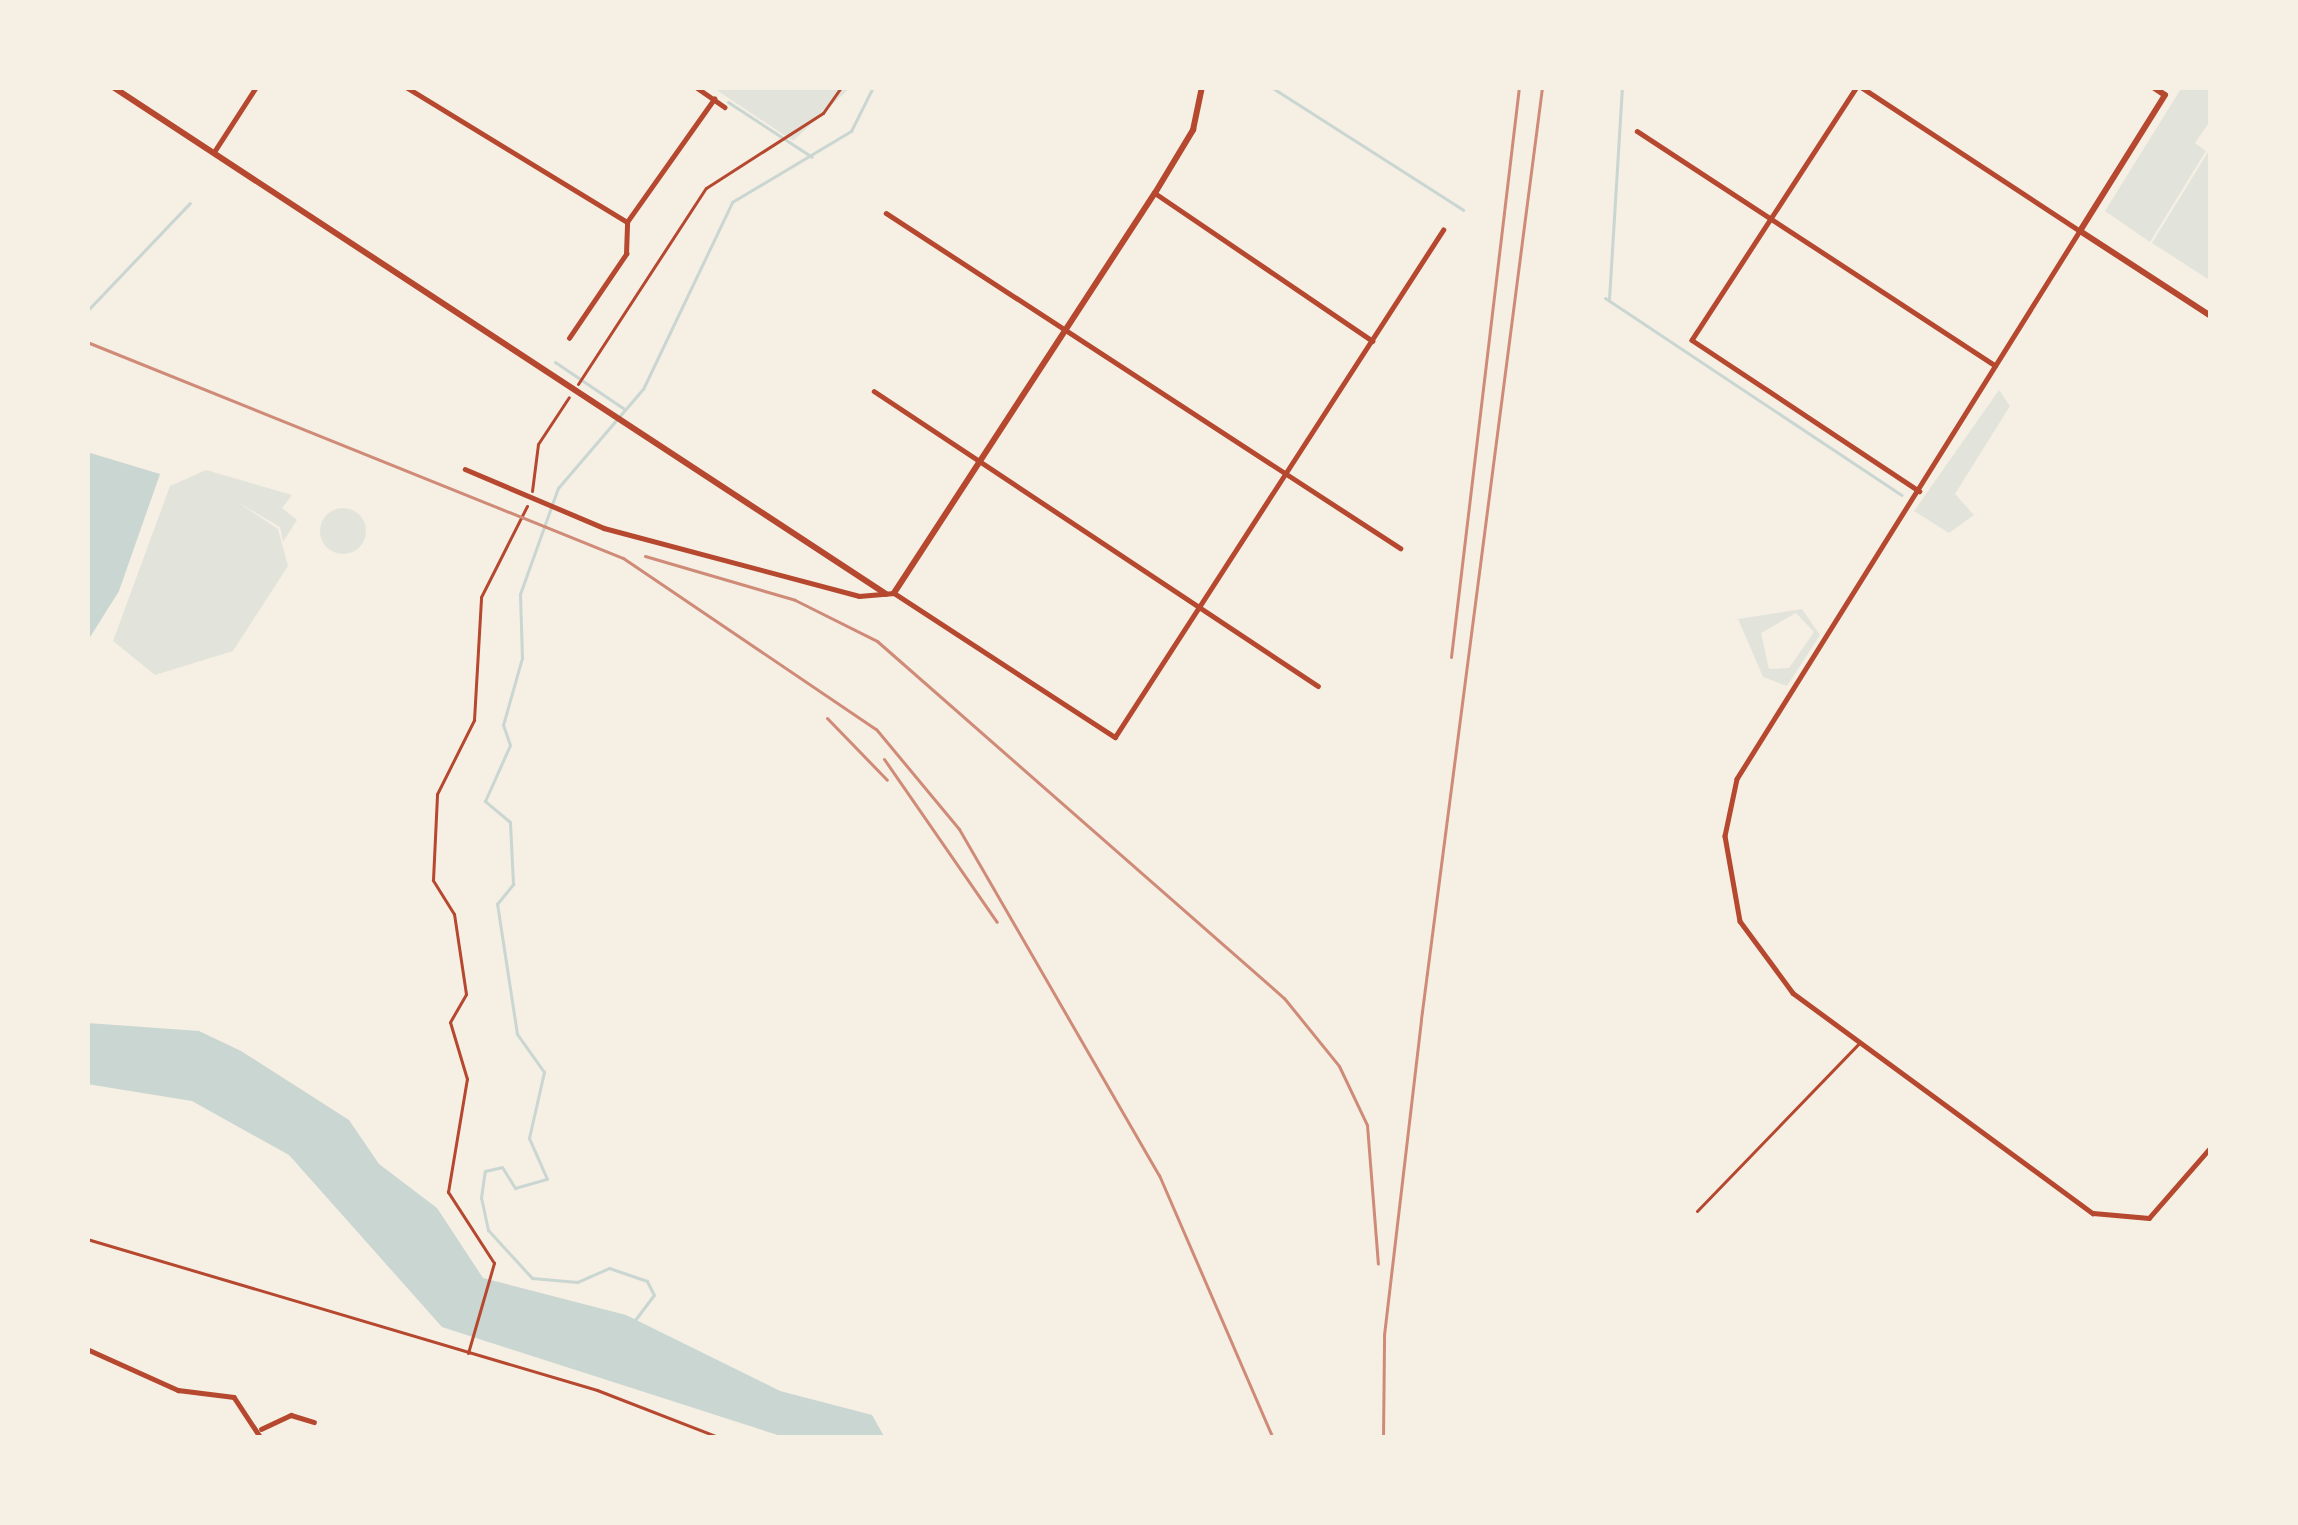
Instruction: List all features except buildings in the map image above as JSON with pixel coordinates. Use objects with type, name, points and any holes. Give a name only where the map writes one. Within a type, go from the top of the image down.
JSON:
[{"type":"street","points":[[113,87],[1115,737],[1443,230]]},
{"type":"street","points":[[214,152],[256,87]]},
{"type":"street","points":[[406,87],[628,222]]},
{"type":"street","points":[[696,87],[725,107]]},
{"type":"street","points":[[465,469],[604,528],[859,596],[890,593],[1155,193],[1193,130],[1202,87]]},
{"type":"street","points":[[1919,490],[1692,340],[1859,87],[2211,316]]},
{"type":"street","points":[[2153,87],[2168,91],[1737,779],[1725,836],[1749,939],[1858,1043],[2110,1219],[2158,1213],[2211,1147]]},
{"type":"street","points":[[568,338],[626,254],[628,222],[714,99]]},
{"type":"street","points":[[1637,131],[1995,365]]},
{"type":"street","points":[[1155,193],[1373,340]]},
{"type":"street","points":[[886,213],[1400,548]]},
{"type":"street","points":[[874,391],[1318,686]]},
{"type":"street","points":[[87,1349],[178,1390],[234,1397],[261,1434],[291,1415],[314,1422]]},
{"type":"lane","points":[[1697,1211],[1858,1043]]},
{"type":"path","points":[[468,1350],[491,1273],[448,1192],[466,1079],[449,1038],[465,966],[433,880],[437,794],[481,687],[481,597],[526,508],[545,427],[690,209],[713,181],[823,113],[841,87]]},
{"type":"path","points":[[87,1239],[468,1350],[721,1438]]},
{"type":"shaded area","points":[[712,87],[851,87],[793,141]]},
{"type":"shaded area","points":[[2182,87],[2211,87],[2211,120],[2195,143],[2206,151],[2150,242],[2105,211]]},
{"type":"shaded area","points":[[2211,153],[2211,281],[2152,243]]},
{"type":"shaded area","points":[[1999,390],[2010,406],[1955,494],[1974,515],[1949,533],[1914,511]]},
{"type":"shaded area","points":[[87,452],[160,474],[119,591],[87,642]]},
{"type":"shaded area","points":[[206,470],[292,495],[282,508],[297,520],[283,542],[280,527],[236,501],[278,529],[288,566],[233,651],[155,675],[113,641],[170,486]]},
{"type":"shaded area","points":[[343,508],[359,515],[366,531],[359,547],[343,554],[327,547],[320,531],[327,515]]},
{"type":"shaded area","points":[[1802,609],[1820,635],[1787,686],[1763,677],[1738,619]],"holes":[[[1796,613],[1814,632],[1789,668],[1769,669],[1761,633]]]},
{"type":"shaded area","points":[[87,1023],[199,1031],[241,1051],[349,1120],[379,1164],[437,1208],[483,1278],[626,1315],[780,1391],[872,1415],[885,1438],[787,1438],[442,1327],[289,1155],[192,1101],[87,1084]]},
{"type":"waterway","points":[[635,1320],[654,1295],[647,1281],[609,1268],[577,1282],[532,1278],[488,1230],[481,1198],[485,1171],[502,1167],[515,1188],[547,1179],[529,1138],[544,1072],[517,1034],[497,904],[513,884],[510,822],[485,801],[510,745],[503,725],[522,658],[520,594],[558,488],[643,389],[732,202],[851,131],[873,87]]},
{"type":"waterway","points":[[1271,87],[1463,210]]},
{"type":"waterway","points":[[1609,299],[1622,87]]},
{"type":"waterway","points":[[728,102],[812,157]]},
{"type":"waterway","points":[[87,311],[190,203]]},
{"type":"waterway","points":[[1605,298],[1901,495]]},
{"type":"waterway","points":[[555,362],[623,408]]},
{"type":"railway","points":[[1451,657],[1519,87]]},
{"type":"railway","points":[[1383,1438],[1384,1335],[1421,1019],[1542,87]]},
{"type":"railway","points":[[87,342],[623,558],[876,729],[959,829],[1159,1175],[1273,1438]]},
{"type":"railway","points":[[645,556],[795,600],[877,641],[1284,998],[1339,1066],[1367,1125],[1378,1264]]},
{"type":"railway","points":[[827,718],[887,780]]},
{"type":"railway","points":[[884,759],[997,922]]}]
